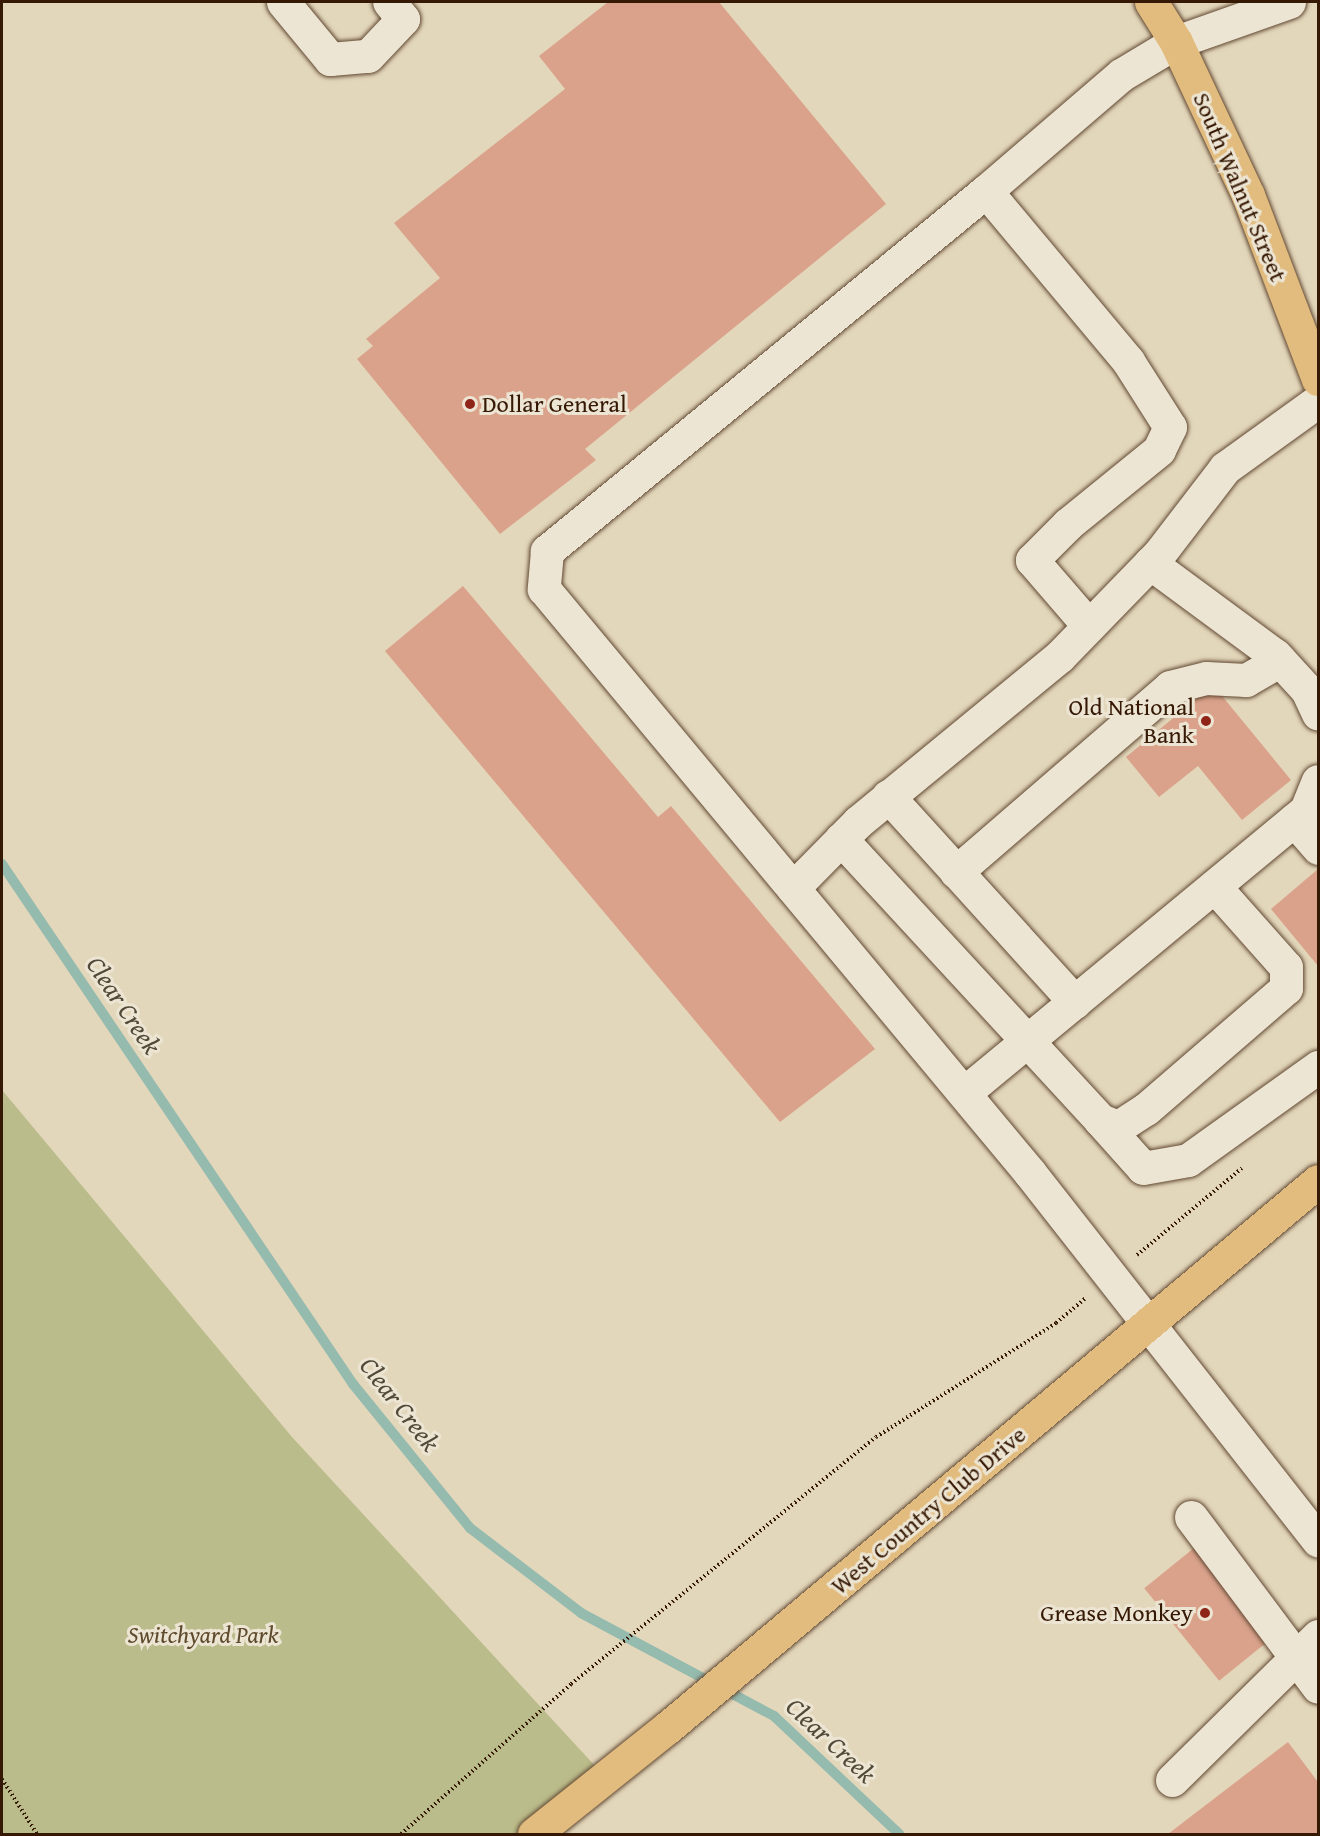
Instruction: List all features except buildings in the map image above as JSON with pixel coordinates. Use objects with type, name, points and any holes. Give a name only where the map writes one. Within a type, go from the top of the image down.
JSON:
[{"type":"main road","name":"South Walnut Street","points":[[1151,2],[1176,42],[1248,195],[1318,379]]},
{"type":"main road","name":"West Country Club Drive","points":[[534,1834],[667,1728],[1318,1181]]},
{"type":"street","points":[[283,2],[330,59],[368,56],[404,19],[389,2]]},
{"type":"street","points":[[1289,2],[1176,42],[1122,75],[986,191],[547,550],[544,589],[964,1093],[1318,1540]]},
{"type":"street","points":[[986,191],[1128,361],[1170,427],[1159,450],[1068,524],[1032,560],[1089,626]]},
{"type":"street","points":[[793,888],[841,839],[888,796],[1060,656],[1150,563],[1225,468],[1318,401]]},
{"type":"street","points":[[1150,563],[1280,660],[1307,690],[1318,714]]},
{"type":"street","points":[[956,872],[1170,687],[1206,678],[1246,680],[1280,660]]},
{"type":"street","points":[[964,1093],[1306,810],[1318,781]]},
{"type":"street","points":[[888,796],[1075,1002]]},
{"type":"street","points":[[1294,820],[1318,848]]},
{"type":"street","points":[[841,839],[1028,1040],[1143,1168],[1188,1160],[1318,1067]]},
{"type":"street","points":[[1100,1120],[1118,1127],[1146,1109],[1286,988],[1286,967],[1214,886]]},
{"type":"street","points":[[1191,1517],[1308,1647],[1318,1687]]},
{"type":"street","points":[[1172,1780],[1308,1647]]},
{"type":"path","points":[[401,1834],[572,1684],[731,1551],[876,1437],[1056,1323],[1246,1165]]},
{"type":"path","points":[[2,1779],[38,1834]]},
{"type":"green space","name":"Switchyard Park","points":[[2,1090],[292,1437],[597,1768],[521,1834],[2,1834]]},
{"type":"waterway","name":"Clear Creek","points":[[2,864],[353,1384],[470,1528],[581,1613],[774,1716],[899,1834]]},
{"type":"place","name":"Dollar General","points":[[470,404]]},
{"type":"place","name":"Old National Bank","points":[[1206,721]]},
{"type":"place","name":"Grease Monkey","points":[[1205,1613]]}]
